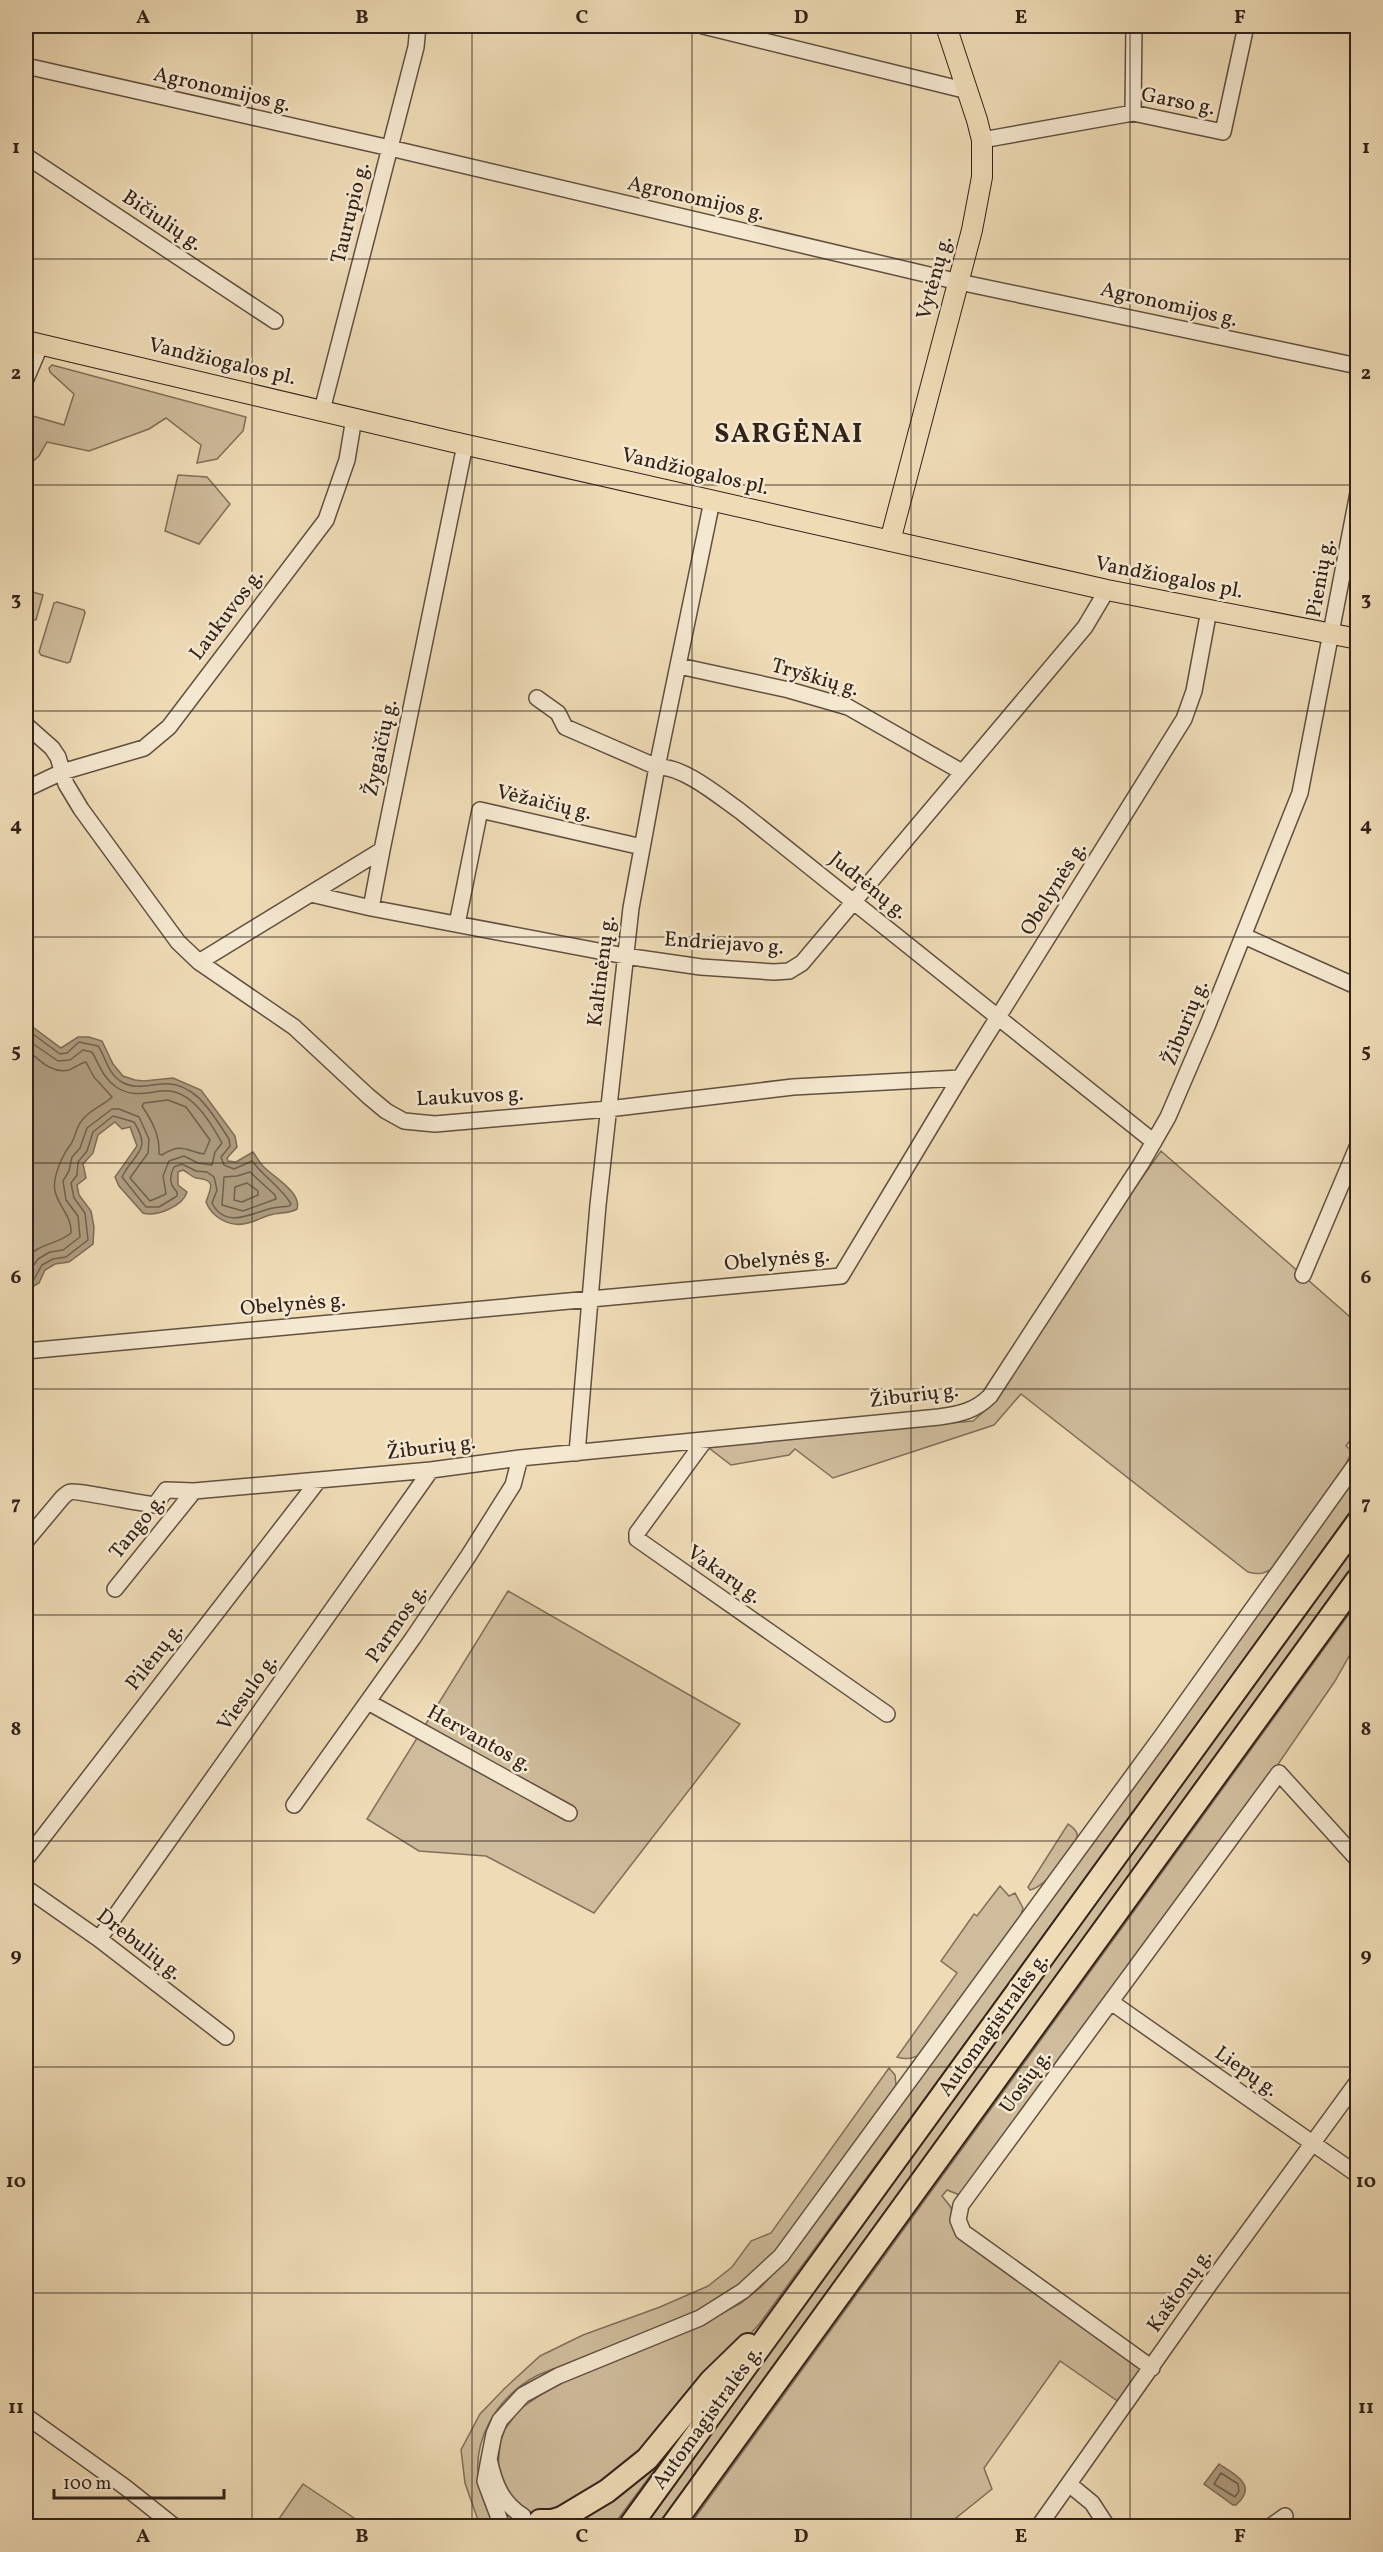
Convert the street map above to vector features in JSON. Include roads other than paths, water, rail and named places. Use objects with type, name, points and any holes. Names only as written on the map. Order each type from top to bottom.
[{"type":"highway","name":"Automagistralės g.","points":[[630,2526],[1358,1522]]},
{"type":"highway","name":"Automagistralės g.","points":[[672,2526],[1358,1578]]},
{"type":"highway","points":[[536,2521],[562,2518],[607,2491],[647,2459],[711,2381],[750,2343],[940,2087],[960,2071]]},
{"type":"main road","name":"Vytėnų g.","points":[[890,541],[959,282],[982,177],[982,140],[946,26]]},
{"type":"main road","name":"Vandžiogalos pl.","points":[[33,342],[465,445],[1107,590],[1358,639]]},
{"type":"street","name":"Taurupio g.","points":[[322,410],[416,47],[418,26]]},
{"type":"street","points":[[703,26],[968,91]]},
{"type":"street","points":[[1133,113],[1134,26]]},
{"type":"street","name":"Garso g.","points":[[982,140],[1133,113],[1223,132],[1246,26]]},
{"type":"street","name":"Agronomijos g.","points":[[26,66],[390,148],[959,282],[1358,366]]},
{"type":"street","name":"Bičiulių g.","points":[[26,156],[275,321]]},
{"type":"street","points":[[26,379],[33,342]]},
{"type":"street","name":"Laukuvos g.","points":[[26,789],[62,772],[144,748],[178,717],[326,519],[347,460],[354,418]]},
{"type":"street","name":"Žygaičių g.","points":[[371,908],[465,445]]},
{"type":"street","name":"Pienių g.","points":[[1332,634],[1358,493]]},
{"type":"street","name":"Kaltinėnų g.","points":[[577,1453],[589,1298],[624,956],[657,767],[712,501]]},
{"type":"street","name":"Endriejavo g.","points":[[311,894],[371,908],[624,956],[701,967],[789,971],[799,965],[854,902],[1085,627],[1107,590]]},
{"type":"street","name":"Obelynės g.","points":[[26,1351],[841,1276],[960,1078],[1184,719],[1194,691],[1209,610]]},
{"type":"street","name":"Žiburių g.","points":[[26,1541],[69,1492],[79,1491],[115,1500],[155,1505],[166,1490],[194,1491],[431,1470],[520,1458],[939,1417],[966,1413],[980,1406],[990,1396],[1154,1142],[1181,1090],[1300,793],[1332,634]]},
{"type":"street","name":"Tryškių g.","points":[[679,666],[789,690],[848,707],[962,772]]},
{"type":"street","name":"Judrėnų g.","points":[[537,698],[558,713],[565,727],[657,767],[664,766],[678,772],[715,793],[1154,1142]]},
{"type":"street","name":"Laukuvos g.","points":[[26,725],[52,748],[83,811],[178,942],[199,962],[294,1027],[368,1096],[386,1111],[404,1121],[435,1124],[608,1109],[794,1087],[960,1078]]},
{"type":"street","name":"Vėžaičių g.","points":[[457,924],[480,810],[642,847]]},
{"type":"street","points":[[199,962],[382,850]]},
{"type":"street","points":[[1244,936],[1358,987]]},
{"type":"street","points":[[1303,1275],[1358,1145]]},
{"type":"street","name":"Vakarų g.","points":[[705,1440],[637,1533],[637,1539],[887,1714]]},
{"type":"street","name":"Parmos g.","points":[[294,1805],[368,1702],[475,1545],[513,1485],[520,1458]]},
{"type":"street","points":[[536,2521],[511,2520],[504,2526],[485,2481],[494,2434],[509,2407],[523,2395],[558,2376],[700,2318],[743,2291],[781,2256],[1161,1737],[1358,1461]]},
{"type":"street","name":"Viesulo g.","points":[[99,1939],[431,1470]]},
{"type":"street","name":"Pilėnų g.","points":[[26,1859],[318,1481]]},
{"type":"street","name":"Tango g.","points":[[115,1589],[194,1491]]},
{"type":"street","name":"Hervantos g.","points":[[368,1702],[569,1813]]},
{"type":"street","name":"Uosių g.","points":[[1152,2368],[963,2232],[958,2220],[961,2205],[1279,1773],[1358,1860]]},
{"type":"street","name":"Drebulių g.","points":[[26,1888],[99,1939],[226,2037]]},
{"type":"street","name":"Liepų g.","points":[[1112,2002],[1310,2144],[1358,2175]]},
{"type":"street","name":"Kaštonų g.","points":[[1039,2526],[1310,2144],[1358,2081]]},
{"type":"street","points":[[26,2416],[125,2487],[174,2526]]},
{"type":"street","points":[[489,2459],[500,2493],[512,2510],[536,2521]]},
{"type":"street","points":[[1070,2484],[1092,2503],[1107,2526]]},
{"type":"street","points":[[1271,2526],[1285,2516]]},
{"type":"water","points":[[26,1022],[61,1048],[78,1037],[89,1037],[102,1041],[113,1064],[123,1076],[144,1081],[173,1078],[201,1090],[235,1136],[237,1147],[227,1158],[228,1161],[236,1162],[253,1152],[263,1166],[287,1186],[296,1197],[297,1209],[248,1223],[229,1223],[217,1217],[206,1202],[211,1188],[210,1183],[183,1170],[178,1172],[178,1185],[187,1192],[185,1197],[175,1206],[162,1212],[143,1213],[119,1186],[115,1177],[137,1146],[130,1127],[122,1129],[115,1122],[98,1135],[93,1153],[83,1164],[86,1178],[77,1185],[79,1195],[91,1211],[94,1227],[93,1244],[69,1262],[55,1264],[45,1270],[39,1283],[26,1291]]},
{"type":"water","points":[[1219,2464],[1237,2476],[1245,2486],[1245,2492],[1236,2505],[1204,2484]]},
{"type":"district","name":"SARGĖNAI","points":[[789,435]]}]
